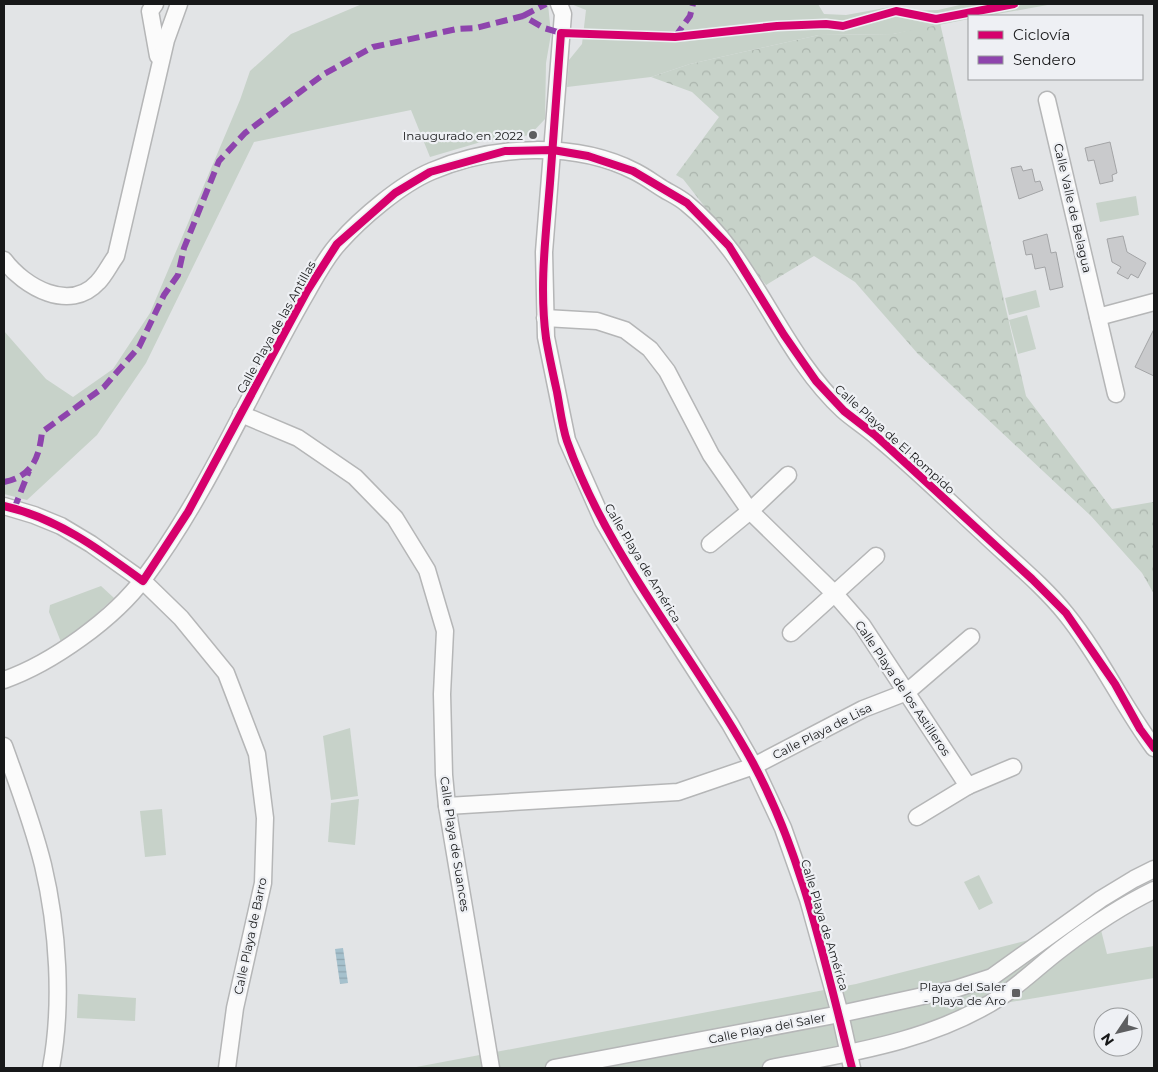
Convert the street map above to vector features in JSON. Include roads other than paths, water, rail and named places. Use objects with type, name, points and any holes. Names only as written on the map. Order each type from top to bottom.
[{"type":"street","points":[[155,4],[150,11],[151,25],[156,38],[159,68]]},
{"type":"street","points":[[5,261],[31,284],[56,297],[78,294],[97,283],[116,256],[166,40],[179,4]]},
{"type":"street","name":"Calle Playa de América","points":[[559,4],[562,14],[544,252],[545,318],[546,337],[567,440],[603,521],[641,586],[730,724],[754,766],[783,828],[808,899],[840,1014],[850,1061]]},
{"type":"street","name":"Calle Valle de Belagua","points":[[1047,100],[1116,394]]},
{"type":"street","name":"Calle Playa de las Antillas","points":[[4,680],[23,673],[97,626],[143,581],[188,512],[307,291],[337,244],[395,193],[430,172],[505,151],[553,150]]},
{"type":"street","name":"Calle Playa de El Rompido","points":[[553,150],[588,156],[633,170],[686,203],[729,246],[784,335],[816,382],[844,411],[882,441],[1032,579],[1066,613],[1115,684],[1140,729],[1154,748]]},
{"type":"street","points":[[1098,317],[1154,302]]},
{"type":"street","name":"Calle Playa de los Astilleros","points":[[545,318],[597,321],[625,330],[650,349],[667,371],[711,456],[750,511],[834,592],[862,625],[968,786]]},
{"type":"street","name":"Calle Playa de Suances","points":[[241,414],[298,438],[355,477],[395,518],[427,570],[445,631],[442,694],[444,776],[447,806],[491,1068]]},
{"type":"street","points":[[710,544],[750,511],[788,475]]},
{"type":"street","name":"Calle Playa de Barro","points":[[4,506],[61,526],[91,544],[143,581],[181,618],[226,673],[257,754],[265,818],[263,883],[235,1008],[227,1068]]},
{"type":"street","points":[[791,633],[834,592],[876,556]]},
{"type":"street","name":"Calle Playa de Lisa","points":[[447,806],[678,792],[754,766],[862,709],[907,692],[970,637]]},
{"type":"street","points":[[4,746],[43,866],[55,940],[58,991],[56,1038],[50,1068]]},
{"type":"street","points":[[917,817],[968,786],[1014,767]]},
{"type":"street","name":"Calle Playa del Saler","points":[[554,1068],[840,1014],[955,989],[992,977],[1101,899],[1154,869]]},
{"type":"street","points":[[771,1068],[850,1061],[958,1020],[1002,996],[1108,915],[1154,890]]},
{"type":"water","points":[[343,948],[348,983],[340,984],[335,949]]},
{"type":"place","name":"Inaugurado en 2022","points":[[533,135]]},
{"type":"place","name":"Playa del Saler - Playa de Aro","points":[[1016,993]]}]
